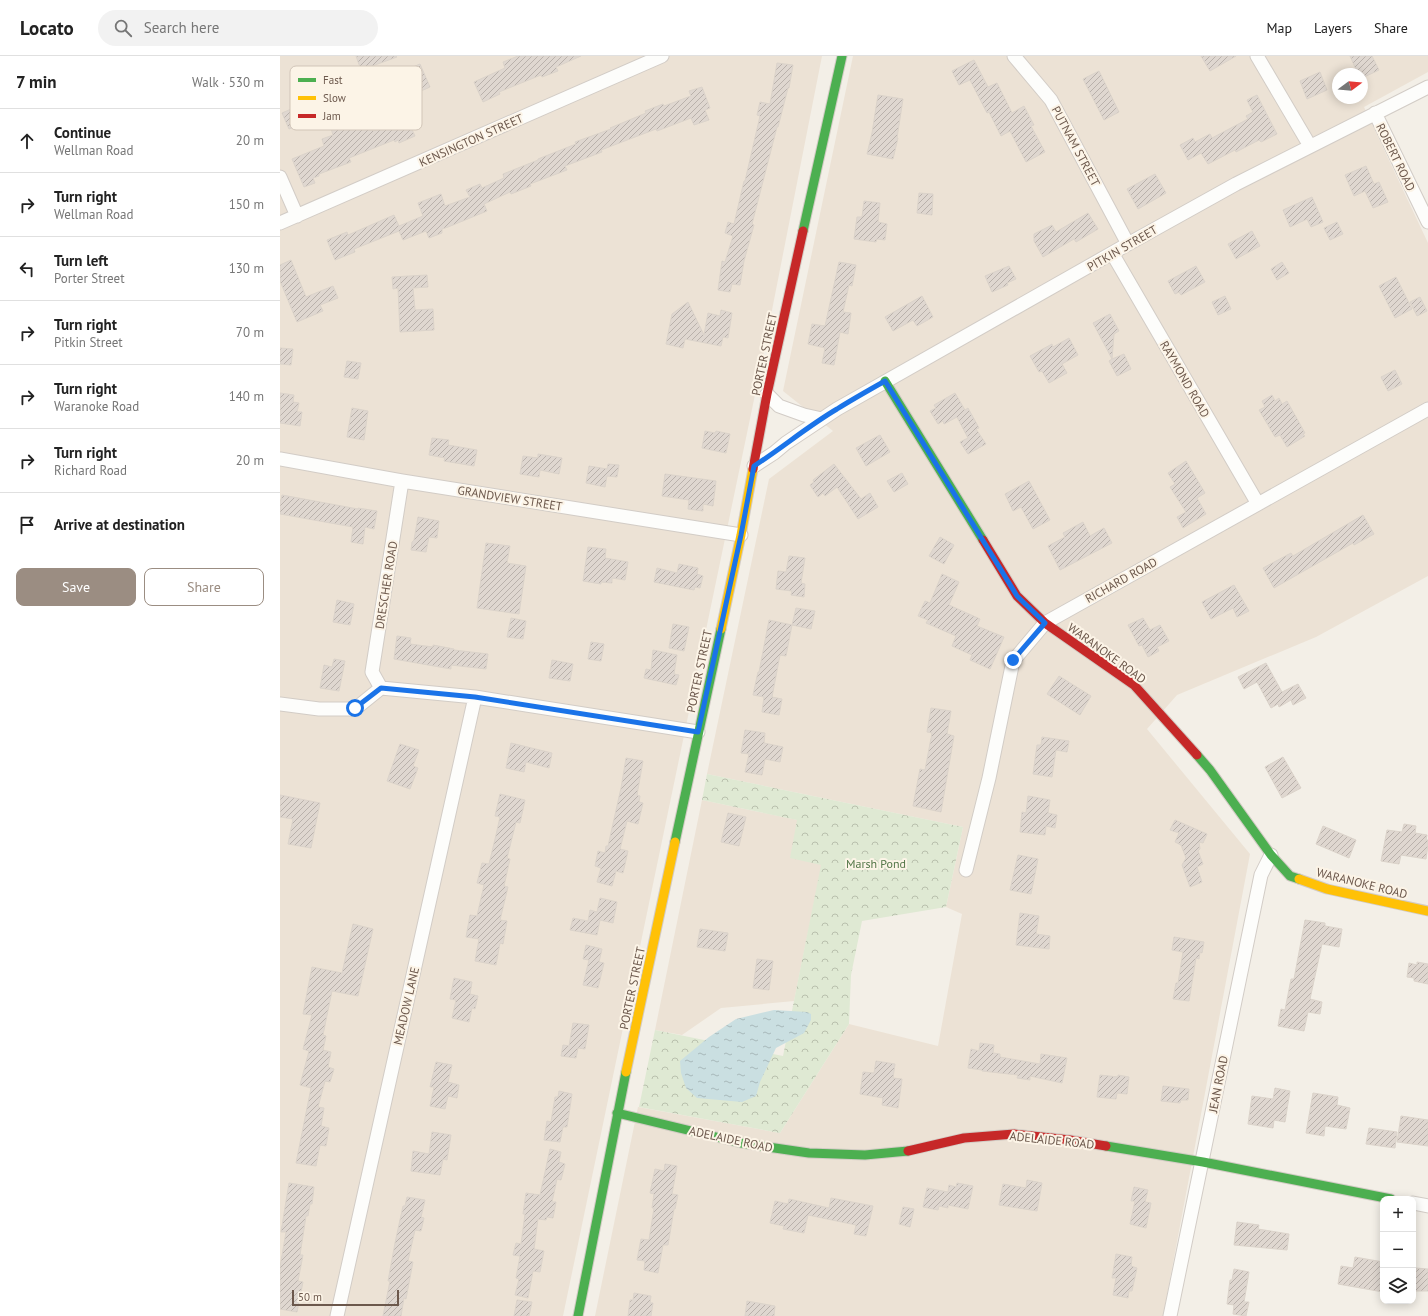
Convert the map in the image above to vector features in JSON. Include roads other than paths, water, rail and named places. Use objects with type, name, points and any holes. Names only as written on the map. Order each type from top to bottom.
[{"type":"street","name":"KENSINGTON STREET","points":[[280,223],[662,56]]},
{"type":"street","name":"PORTER STREET","points":[[578,1316],[617,1113],[741,535],[767,394],[842,56]]},
{"type":"street","name":"PUTNAM STREET","points":[[1014,56],[1051,100],[1128,244]]},
{"type":"street","points":[[1257,56],[1310,146]]},
{"type":"street","name":"PITKIN STREET","points":[[754,466],[837,409],[1128,244],[1236,184],[1428,87]]},
{"type":"street","name":"ROBERT ROAD","points":[[1375,113],[1428,222]]},
{"type":"street","points":[[280,176],[297,216]]},
{"type":"street","name":"RAYMOND ROAD","points":[[1112,253],[1258,504]]},
{"type":"street","name":"WARANOKE ROAD","points":[[885,381],[1017,596],[1045,623],[1134,685],[1210,770],[1272,855],[1290,876],[1327,889],[1428,911]]},
{"type":"street","points":[[767,394],[779,406],[804,415],[822,419]]},
{"type":"street","name":"RICHARD ROAD","points":[[966,870],[990,778],[1013,660],[1045,623],[1428,409]]},
{"type":"street","name":"GRANDVIEW STREET","points":[[280,459],[741,535]]},
{"type":"street","name":"DRESCHER ROAD","points":[[381,688],[372,672],[402,480]]},
{"type":"street","points":[[280,704],[319,708],[355,708],[381,688],[475,697],[698,732]]},
{"type":"street","name":"MEADOW LANE","points":[[337,1316],[475,697]]},
{"type":"street","name":"JEAN ROAD","points":[[1170,1316],[1203,1162],[1260,875],[1272,855]]},
{"type":"street","name":"ADELAIDE ROAD","points":[[617,1113],[742,1143],[808,1153],[865,1155],[909,1151],[964,1138],[1014,1134],[1070,1140],[1203,1162],[1380,1197]]},
{"type":"street","points":[[1416,1204],[1428,1206]]},
{"type":"water","points":[[774,1010],[807,1012],[811,1014],[811,1020],[804,1033],[776,1048],[760,1082],[756,1096],[742,1102],[697,1098],[686,1088],[681,1073],[680,1061],[709,1037],[736,1019]]},
{"type":"park label","name":"Marsh Pond","points":[[876,863]]}]
